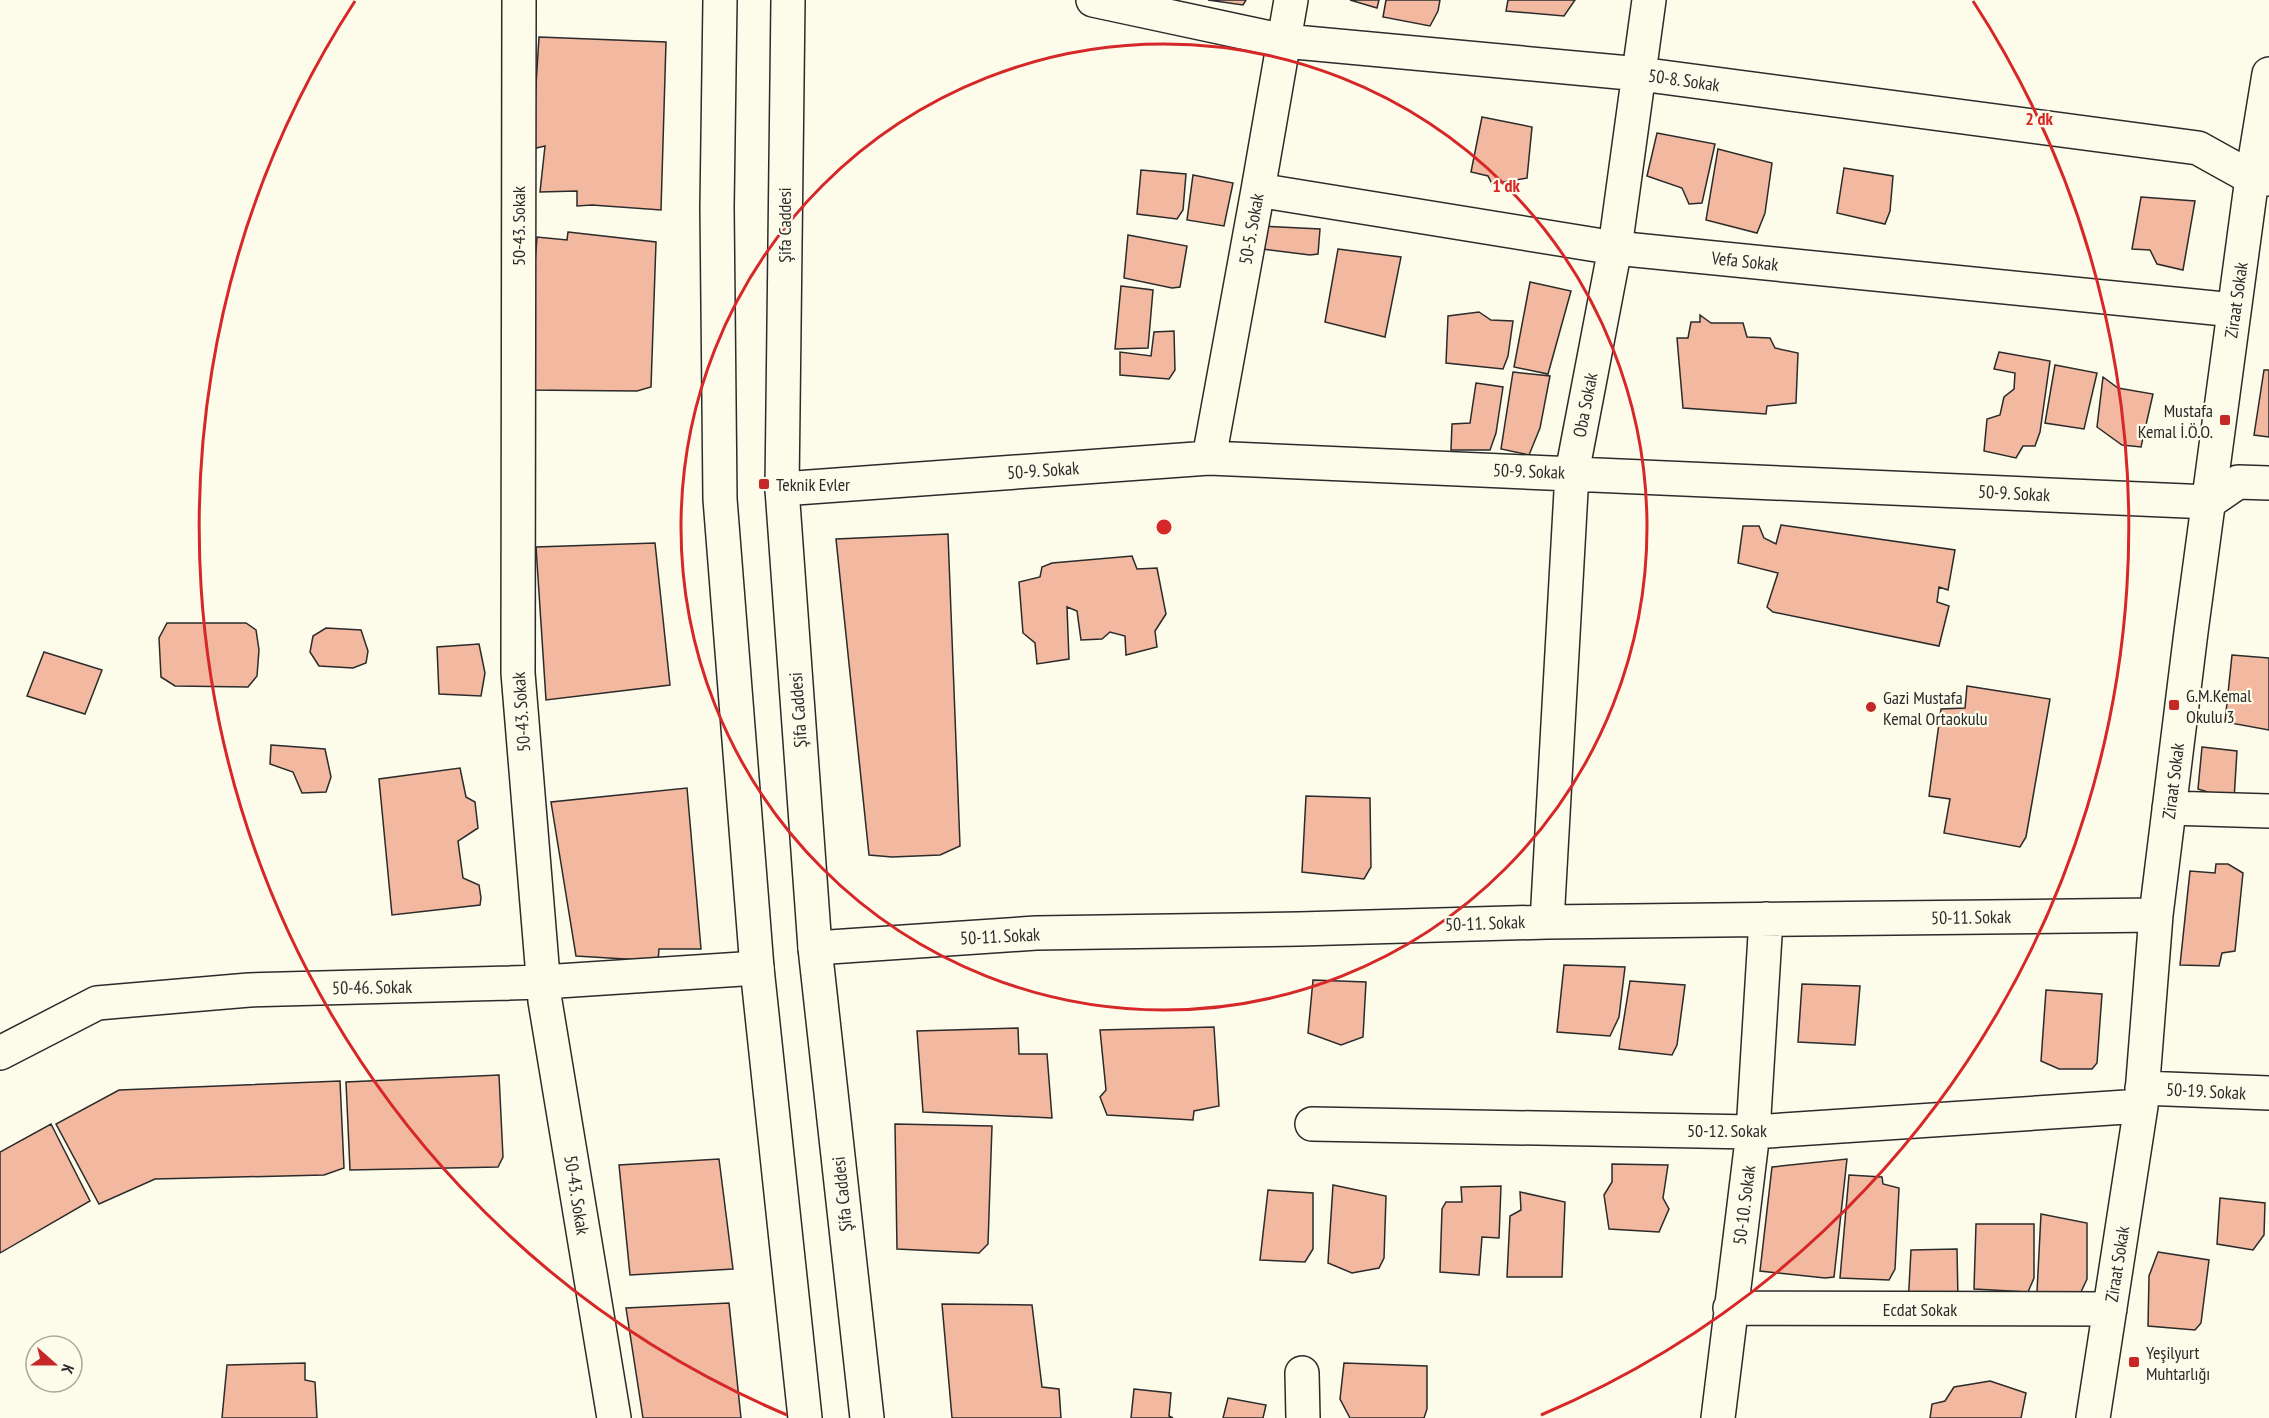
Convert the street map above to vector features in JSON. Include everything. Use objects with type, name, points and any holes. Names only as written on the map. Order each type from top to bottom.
[{"type":"street","name":"50-43. Sokak","points":[[519,0],[518,673],[546,1013],[614,1418]]},
{"type":"street","points":[[720,0],[717,207],[720,500],[757,968],[805,1418]]},
{"type":"street","name":"Şifa Caddesi","points":[[788,0],[782,489],[815,948],[867,1418]]},
{"type":"street","name":"50-8. Sokak","points":[[1093,0],[1284,41],[1640,74],[2198,148],[2260,179]]},
{"type":"street","name":"50-5. Sokak","points":[[1209,458],[1291,0]]},
{"type":"street","name":"Oba Sokak","points":[[1547,922],[1572,473],[1615,248],[1649,0]]},
{"type":"street","name":"Ziraat Sokak","points":[[2093,1418],[2142,1097],[2157,915],[2169,808],[2234,310],[2260,179],[2269,74]]},
{"type":"street","name":"Vefa Sokak","points":[[1258,190],[1615,248],[2234,310]]},
{"type":"street","name":"50-9. Sokak","points":[[782,489],[1209,458],[2209,502]]},
{"type":"street","points":[[2209,502],[2238,482],[2269,483]]},
{"type":"street","points":[[2169,808],[2269,811]]},
{"type":"street","name":"50-11. Sokak","points":[[815,948],[1036,933],[1547,922],[2157,915]]},
{"type":"street","name":"50-10. Sokak","points":[[1718,1418],[1753,1132],[1766,919]]},
{"type":"street","name":"50-46. Sokak","points":[[0,1053],[97,1003],[249,990],[543,982],[757,968]]},
{"type":"street","name":"50-19. Sokak","points":[[2142,1097],[2269,1093]]},
{"type":"street","name":"50-12. Sokak","points":[[1312,1124],[1753,1132],[2142,1097]]},
{"type":"street","name":"Ecdat Sokak","points":[[1731,1308],[2110,1309]]},
{"type":"street","points":[[1302,1373],[1304,1418]]},
{"type":"street","points":[[2093,1418],[2099,1418]]},
{"type":"building","points":[[1208,0],[1246,0],[1243,5]]},
{"type":"building","points":[[1350,0],[1379,0],[1377,8]]},
{"type":"building","points":[[1386,0],[1440,0],[1438,11],[1430,26],[1383,17]]},
{"type":"building","points":[[1508,0],[1575,0],[1564,16],[1506,11]]},
{"type":"building","points":[[539,37],[666,42],[661,210],[577,206],[577,191],[540,192],[545,146],[532,149]]},
{"type":"building","points":[[1482,117],[1532,127],[1527,178],[1492,184],[1488,176],[1471,172]]},
{"type":"building","points":[[1657,133],[1715,144],[1702,203],[1689,204],[1682,188],[1647,176]]},
{"type":"building","points":[[1718,149],[1772,163],[1765,213],[1757,233],[1706,220]]},
{"type":"building","points":[[1844,168],[1893,176],[1890,211],[1885,224],[1837,213]]},
{"type":"building","points":[[1141,170],[1186,174],[1183,210],[1177,219],[1137,214]]},
{"type":"building","points":[[1193,175],[1233,183],[1224,226],[1187,220]]},
{"type":"building","points":[[2141,197],[2195,201],[2183,270],[2157,264],[2150,250],[2132,249]]},
{"type":"building","points":[[1262,226],[1320,229],[1318,254],[1254,248]]},
{"type":"building","points":[[568,232],[656,242],[651,387],[637,391],[525,390],[537,237],[567,240]]},
{"type":"building","points":[[1128,235],[1187,246],[1180,287],[1172,288],[1124,278]]},
{"type":"building","points":[[1338,249],[1401,257],[1385,337],[1325,322]]},
{"type":"building","points":[[1530,282],[1571,291],[1548,374],[1514,367]]},
{"type":"building","points":[[1121,286],[1153,290],[1148,348],[1115,349]]},
{"type":"building","points":[[1479,312],[1491,320],[1513,321],[1508,356],[1503,369],[1446,363],[1448,316]]},
{"type":"building","points":[[1700,315],[1711,323],[1743,323],[1747,337],[1770,338],[1775,348],[1798,353],[1796,403],[1767,406],[1766,414],[1683,408],[1677,338],[1688,338],[1691,322],[1700,322]]},
{"type":"building","points":[[1174,331],[1175,370],[1169,379],[1120,375],[1120,352],[1151,356],[1154,332]]},
{"type":"building","points":[[1999,352],[2050,361],[2040,432],[2035,446],[2023,446],[2016,458],[1984,451],[1987,419],[2000,415],[2004,397],[2014,389],[2015,373],[1994,369]]},
{"type":"building","points":[[2055,365],[2097,373],[2084,429],[2045,423]]},
{"type":"building","points":[[2264,370],[2269,370],[2269,437],[2254,435]]},
{"type":"building","points":[[1513,372],[1550,376],[1540,428],[1529,455],[1501,449]]},
{"type":"building","points":[[2103,377],[2118,388],[2153,394],[2141,447],[2122,445],[2097,427]]},
{"type":"building","points":[[1476,383],[1503,387],[1496,433],[1490,450],[1451,450],[1452,424],[1470,423]]},
{"type":"building","points":[[1781,525],[1955,550],[1948,590],[1939,587],[1937,602],[1949,606],[1939,646],[1773,612],[1767,607],[1778,573],[1738,563],[1743,526],[1759,526],[1764,538],[1776,544]]},
{"type":"building","points":[[948,534],[960,846],[940,855],[892,857],[869,855],[836,539]]},
{"type":"building","points":[[655,543],[670,685],[546,700],[536,547]]},
{"type":"building","points":[[1132,556],[1137,569],[1157,568],[1166,614],[1155,631],[1157,647],[1126,655],[1125,636],[1110,632],[1102,639],[1081,640],[1077,611],[1067,607],[1069,659],[1037,664],[1035,643],[1023,633],[1019,582],[1040,577],[1042,567],[1052,563]]},
{"type":"building","points":[[167,623],[246,623],[256,630],[259,650],[257,676],[248,687],[175,686],[161,677],[159,638]]},
{"type":"building","points":[[326,628],[361,630],[368,651],[366,663],[353,668],[319,666],[310,652],[313,636]]},
{"type":"building","points":[[479,644],[485,673],[481,696],[439,694],[437,647]]},
{"type":"building","points":[[44,652],[102,670],[85,714],[27,696]]},
{"type":"building","points":[[2232,655],[2269,658],[2269,730],[2225,722]]},
{"type":"building","points":[[1967,686],[2050,699],[2026,837],[2020,847],[1944,833],[1950,799],[1929,796],[1941,709],[1965,708]]},
{"type":"building","points":[[271,745],[325,749],[331,777],[326,792],[302,793],[293,772],[270,764]]},
{"type":"building","points":[[2202,747],[2237,751],[2234,800],[2198,789]]},
{"type":"building","points":[[460,768],[466,797],[475,802],[478,828],[458,841],[463,878],[479,885],[480,905],[392,915],[379,779]]},
{"type":"building","points":[[687,788],[701,949],[659,949],[658,961],[576,956],[551,802]]},
{"type":"building","points":[[1306,796],[1370,798],[1371,867],[1364,879],[1302,872]]},
{"type":"building","points":[[2216,864],[2228,864],[2243,873],[2235,951],[2222,953],[2219,966],[2180,965],[2190,871],[2215,873]]},
{"type":"building","points":[[1564,965],[1625,967],[1619,1017],[1610,1036],[1557,1032]]},
{"type":"building","points":[[1313,980],[1366,982],[1363,1037],[1341,1045],[1308,1033]]},
{"type":"building","points":[[1630,981],[1685,985],[1677,1045],[1672,1055],[1619,1049]]},
{"type":"building","points":[[1802,984],[1860,986],[1855,1045],[1798,1042]]},
{"type":"building","points":[[2046,990],[2102,994],[2097,1063],[2092,1069],[2059,1069],[2041,1061]]},
{"type":"building","points":[[1214,1027],[1219,1106],[1194,1111],[1193,1120],[1107,1115],[1100,1097],[1106,1090],[1100,1030]]},
{"type":"building","points":[[1018,1028],[1019,1054],[1047,1054],[1052,1118],[923,1112],[917,1031]]},
{"type":"building","points":[[499,1075],[503,1157],[498,1167],[350,1170],[346,1082]]},
{"type":"building","points":[[340,1081],[344,1168],[324,1175],[155,1179],[99,1204],[56,1124],[119,1090]]},
{"type":"building","points":[[51,1124],[90,1201],[0,1253],[0,1152]]},
{"type":"building","points":[[895,1124],[992,1126],[988,1244],[979,1253],[897,1249]]},
{"type":"building","points":[[719,1159],[733,1269],[630,1275],[619,1165]]},
{"type":"building","points":[[1847,1159],[1834,1277],[1760,1271],[1772,1167]]},
{"type":"building","points":[[1612,1164],[1668,1165],[1663,1198],[1669,1209],[1659,1232],[1609,1229],[1604,1195],[1612,1182]]},
{"type":"building","points":[[1849,1175],[1882,1177],[1883,1184],[1899,1188],[1895,1269],[1889,1280],[1840,1278]]},
{"type":"building","points":[[1333,1185],[1386,1196],[1384,1258],[1379,1268],[1352,1273],[1328,1263]]},
{"type":"building","points":[[1501,1186],[1499,1238],[1482,1237],[1479,1275],[1440,1272],[1442,1209],[1446,1202],[1462,1202],[1461,1187]]},
{"type":"building","points":[[1268,1190],[1313,1193],[1313,1249],[1305,1262],[1260,1260]]},
{"type":"building","points":[[1520,1192],[1565,1202],[1562,1277],[1507,1277],[1510,1216],[1521,1210]]},
{"type":"building","points":[[2220,1198],[2265,1203],[2264,1235],[2253,1250],[2217,1244]]},
{"type":"building","points":[[2041,1214],[2087,1223],[2087,1279],[2080,1294],[2037,1292]]},
{"type":"building","points":[[1976,1224],[2034,1224],[2034,1278],[2028,1292],[1974,1289]]},
{"type":"building","points":[[1957,1249],[1958,1300],[1908,1306],[1911,1250]]},
{"type":"building","points":[[2158,1252],[2209,1260],[2201,1323],[2195,1330],[2148,1326],[2149,1276]]},
{"type":"building","points":[[729,1303],[741,1418],[643,1418],[626,1308]]},
{"type":"building","points":[[942,1304],[1032,1305],[1042,1387],[1059,1389],[1061,1418],[952,1418]]},
{"type":"building","points":[[305,1363],[305,1380],[315,1382],[317,1418],[222,1418],[227,1365]]},
{"type":"building","points":[[1344,1363],[1427,1366],[1427,1409],[1424,1418],[1350,1418],[1340,1399]]},
{"type":"building","points":[[1990,1381],[2026,1393],[2021,1418],[1930,1418],[1932,1404],[1945,1401],[1954,1387]]},
{"type":"building","points":[[1134,1389],[1171,1393],[1169,1416],[1173,1418],[1131,1418]]},
{"type":"building","points":[[1228,1398],[1266,1405],[1263,1418],[1223,1418]]},
{"type":"place","name":"Mustafa Kemal İ.Ö.O.","points":[[2225,420]]},
{"type":"place","name":"Teknik Evler","points":[[764,484]]},
{"type":"place","name":"G.M.Kemal Okulu 3","points":[[2174,705]]},
{"type":"place","name":"Gazi Mustafa Kemal Ortaokulu","points":[[1871,707]]},
{"type":"place","name":"Yeşilyurt Muhtarlığı","points":[[2134,1362]]}]
